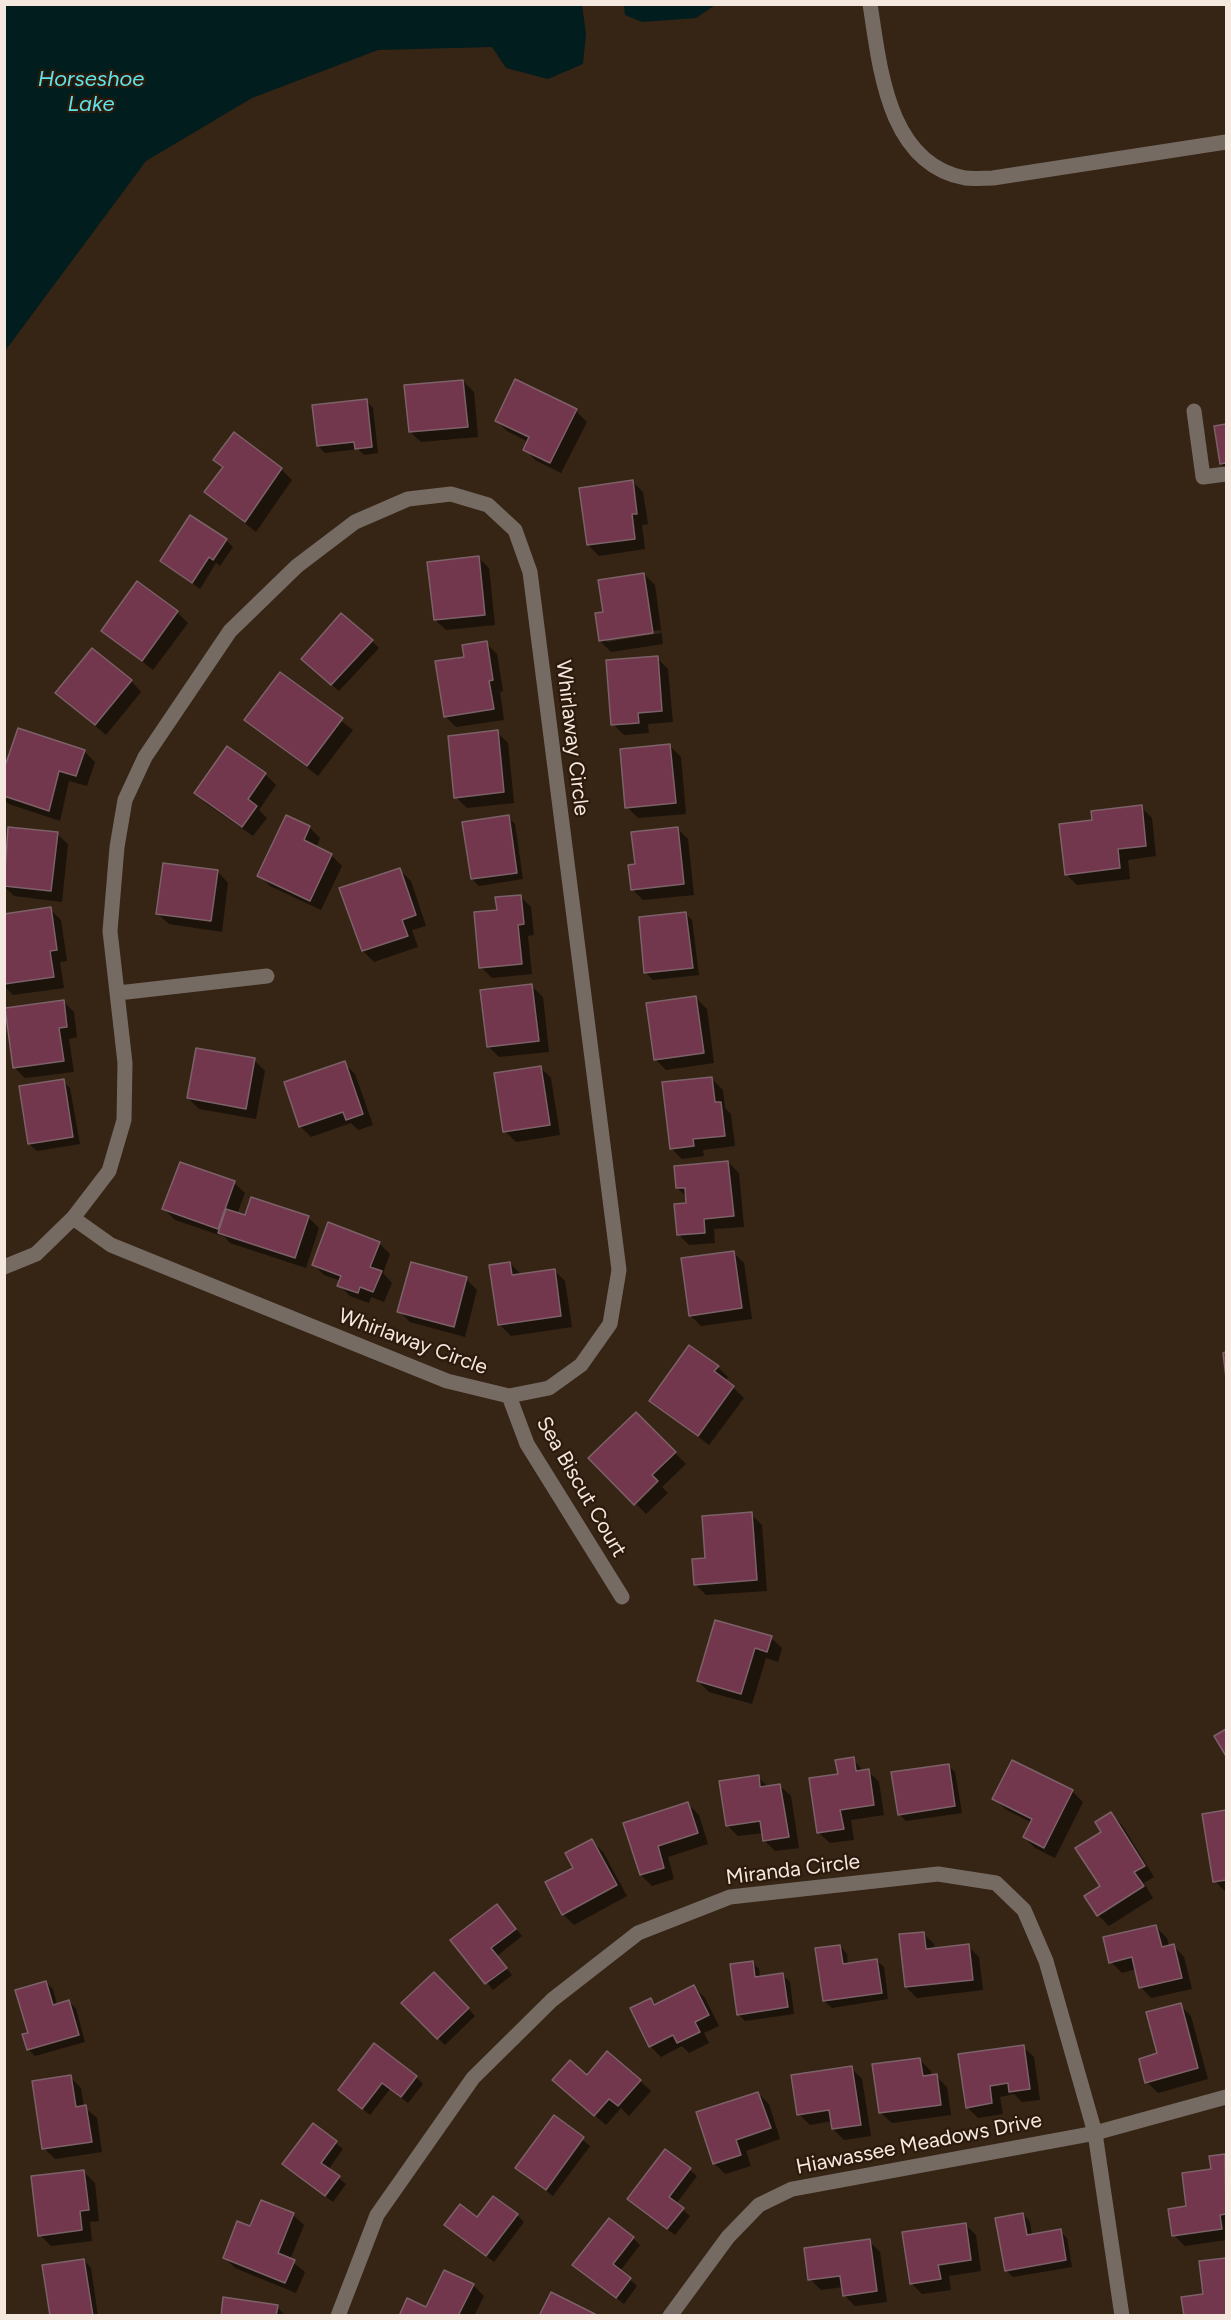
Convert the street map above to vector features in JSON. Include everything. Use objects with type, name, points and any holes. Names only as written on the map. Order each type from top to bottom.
[{"type":"street","points":[[870,4],[881,73],[892,114],[916,152],[941,169],[965,178],[993,178],[1227,142]]},
{"type":"street","points":[[1194,411],[1203,477],[1227,474]]},
{"type":"street","name":"Whirlaway Circle","points":[[451,494],[488,506],[515,530],[530,572],[619,1270],[610,1324],[581,1365],[549,1388],[509,1396],[447,1381],[111,1245],[73,1218],[109,1171],[124,1120],[125,1063],[118,993],[110,931],[111,895],[125,800],[145,757],[230,631],[297,566],[355,522],[408,500],[451,494]]},
{"type":"street","points":[[118,993],[267,976]]},
{"type":"street","points":[[4,1267],[36,1254],[73,1218]]},
{"type":"street","name":"Sea Biscut Court","points":[[509,1396],[527,1444],[622,1598]]},
{"type":"street","name":"Miranda Circle","points":[[338,2316],[377,2215],[473,2078],[552,2000],[638,1933],[730,1897],[938,1874],[996,1883],[1024,1910],[1046,1961],[1095,2133],[1122,2316]]},
{"type":"street","name":"Hiawassee Meadows Drive","points":[[670,2316],[736,2229],[759,2205],[792,2189],[1095,2133],[1227,2097]]},
{"type":"water","name":"Horseshoe Lake","points":[[5,4],[582,5],[586,34],[583,64],[548,79],[506,68],[492,47],[378,50],[252,98],[146,161],[5,351]]},
{"type":"water","points":[[624,4],[715,5],[696,18],[642,22],[625,15]]},
{"type":"building","points":[[515,379],[577,409],[550,463],[523,450],[529,437],[495,421]]},
{"type":"building","points":[[463,380],[468,427],[409,432],[404,385]]},
{"type":"building","points":[[367,399],[372,447],[355,449],[354,442],[317,446],[312,405]]},
{"type":"building","points":[[1226,424],[1226,463],[1220,464],[1214,426]]},
{"type":"building","points":[[234,432],[282,468],[245,522],[204,492],[223,467],[213,460]]},
{"type":"building","points":[[633,480],[637,514],[632,514],[635,539],[587,545],[579,488]]},
{"type":"building","points":[[190,515],[227,539],[213,560],[209,557],[192,583],[160,561]]},
{"type":"building","points":[[479,556],[485,615],[434,620],[427,562]]},
{"type":"building","points":[[644,573],[653,633],[599,641],[595,613],[603,612],[598,580]]},
{"type":"building","points":[[137,581],[178,611],[142,661],[101,631]]},
{"type":"building","points":[[341,613],[373,640],[331,685],[301,659]]},
{"type":"building","points":[[487,641],[493,680],[489,681],[494,709],[444,717],[435,661],[464,657],[462,645]]},
{"type":"building","points":[[92,648],[132,680],[95,725],[55,693]]},
{"type":"building","points":[[658,656],[662,711],[638,713],[639,723],[611,725],[606,660]]},
{"type":"building","points":[[280,672],[343,718],[307,766],[244,720]]},
{"type":"building","points":[[18,728],[85,750],[76,776],[59,771],[49,811],[4,796],[4,769]]},
{"type":"building","points":[[498,730],[504,792],[454,798],[448,736]]},
{"type":"building","points":[[670,744],[676,803],[625,808],[620,749]]},
{"type":"building","points":[[227,746],[266,773],[248,799],[257,806],[242,827],[194,793]]},
{"type":"building","points":[[1142,805],[1146,846],[1118,849],[1120,868],[1065,875],[1059,824],[1092,820],[1091,811]]},
{"type":"building","points":[[286,815],[310,826],[304,840],[332,854],[310,901],[257,876]]},
{"type":"building","points":[[509,815],[517,873],[471,879],[462,822]]},
{"type":"building","points":[[8,827],[58,832],[51,891],[4,886]]},
{"type":"building","points":[[678,827],[684,884],[631,890],[628,865],[635,864],[631,832]]},
{"type":"building","points":[[163,863],[218,870],[211,921],[156,914]]},
{"type":"building","points":[[400,868],[416,915],[402,920],[408,936],[362,951],[339,888]]},
{"type":"building","points":[[521,895],[524,924],[518,925],[522,964],[479,968],[474,912],[497,910],[495,897]]},
{"type":"building","points":[[51,907],[57,950],[50,951],[54,977],[4,984],[4,914]]},
{"type":"building","points":[[686,912],[693,968],[644,973],[639,917]]},
{"type":"building","points":[[532,984],[539,1041],[487,1047],[480,990]]},
{"type":"building","points":[[696,996],[704,1053],[654,1060],[646,1003]]},
{"type":"building","points":[[64,1000],[67,1027],[59,1028],[64,1061],[13,1068],[5,1008]]},
{"type":"building","points":[[196,1048],[255,1058],[246,1109],[187,1098]]},
{"type":"building","points":[[345,1061],[363,1114],[346,1120],[343,1112],[299,1127],[284,1082]]},
{"type":"building","points":[[541,1066],[550,1125],[503,1132],[494,1073]]},
{"type":"building","points":[[712,1077],[715,1102],[721,1102],[725,1136],[693,1139],[694,1146],[670,1149],[662,1082]]},
{"type":"building","points":[[64,1079],[73,1137],[28,1144],[19,1086]]},
{"type":"building","points":[[728,1161],[734,1216],[704,1219],[705,1233],[677,1235],[674,1204],[686,1203],[685,1188],[676,1188],[674,1166]]},
{"type":"building","points":[[180,1162],[235,1181],[218,1229],[162,1209]]},
{"type":"building","points":[[251,1197],[309,1216],[295,1258],[218,1233],[226,1209],[245,1215]]},
{"type":"building","points":[[328,1222],[380,1242],[370,1267],[382,1271],[373,1292],[360,1287],[358,1293],[337,1286],[341,1276],[312,1265]]},
{"type":"building","points":[[734,1251],[742,1308],[689,1316],[681,1258]]},
{"type":"building","points":[[411,1262],[467,1277],[454,1327],[397,1312]]},
{"type":"building","points":[[510,1262],[512,1275],[555,1269],[561,1316],[498,1325],[489,1265]]},
{"type":"building","points":[[689,1345],[719,1366],[714,1371],[734,1386],[698,1436],[649,1401]]},
{"type":"building","points":[[1226,1352],[1226,1378],[1223,1353]]},
{"type":"building","points":[[636,1412],[676,1452],[652,1475],[658,1481],[634,1505],[588,1458]]},
{"type":"building","points":[[752,1512],[757,1580],[694,1585],[692,1559],[705,1558],[702,1516]]},
{"type":"building","points":[[715,1620],[772,1636],[767,1652],[755,1648],[741,1694],[697,1681]]},
{"type":"building","points":[[1226,1729],[1226,1756],[1214,1736]]},
{"type":"building","points":[[854,1757],[856,1771],[869,1769],[874,1805],[840,1810],[844,1829],[817,1833],[809,1778],[838,1774],[835,1760]]},
{"type":"building","points":[[1012,1760],[1073,1790],[1044,1848],[1023,1837],[1032,1819],[992,1799]]},
{"type":"building","points":[[949,1764],[955,1806],[898,1815],[891,1772]]},
{"type":"building","points":[[759,1775],[760,1787],[780,1784],[789,1837],[763,1841],[760,1821],[726,1826],[719,1781]]},
{"type":"building","points":[[688,1802],[698,1833],[658,1846],[664,1868],[640,1875],[623,1823]]},
{"type":"building","points":[[1226,1810],[1226,1880],[1213,1882],[1202,1814]]},
{"type":"building","points":[[1111,1812],[1145,1866],[1134,1872],[1144,1886],[1097,1916],[1084,1896],[1100,1886],[1075,1848],[1101,1832],[1095,1822]]},
{"type":"building","points":[[592,1839],[617,1885],[562,1915],[545,1882],[573,1868],[565,1853]]},
{"type":"building","points":[[497,1904],[516,1929],[491,1948],[507,1968],[485,1984],[450,1940]]},
{"type":"building","points":[[1156,1925],[1162,1947],[1174,1944],[1182,1978],[1139,1988],[1132,1957],[1109,1963],[1103,1937]]},
{"type":"building","points":[[924,1932],[926,1949],[969,1944],[973,1980],[905,1987],[899,1934]]},
{"type":"building","points":[[840,1945],[843,1964],[877,1959],[882,1993],[823,2001],[815,1948]]},
{"type":"building","points":[[753,1961],[755,1977],[783,1973],[788,2007],[737,2015],[730,1964]]},
{"type":"building","points":[[434,1972],[469,2008],[437,2039],[401,2003]]},
{"type":"building","points":[[46,1981],[53,2005],[69,2000],[79,2035],[27,2050],[22,2034],[28,2033],[15,1990]]},
{"type":"building","points":[[694,1985],[709,2015],[695,2022],[700,2032],[677,2043],[673,2035],[649,2047],[630,2008],[651,1998],[654,2005]]},
{"type":"building","points":[[1181,2003],[1198,2068],[1145,2083],[1139,2059],[1157,2053],[1146,2012]]},
{"type":"building","points":[[374,2043],[417,2076],[401,2097],[382,2083],[362,2109],[338,2090]]},
{"type":"building","points":[[1024,2045],[1030,2089],[1009,2092],[1008,2083],[990,2086],[992,2103],[966,2108],[958,2054]]},
{"type":"building","points":[[607,2051],[641,2080],[618,2106],[609,2099],[594,2116],[552,2080],[570,2060],[587,2075]]},
{"type":"building","points":[[920,2058],[923,2076],[937,2074],[941,2105],[879,2113],[872,2064]]},
{"type":"building","points":[[852,2066],[861,2125],[832,2129],[829,2110],[797,2115],[791,2075]]},
{"type":"building","points":[[71,2075],[76,2107],[86,2105],[92,2142],[42,2149],[32,2081]]},
{"type":"building","points":[[758,2092],[771,2128],[736,2140],[741,2155],[713,2164],[696,2112]]},
{"type":"building","points":[[554,2115],[584,2137],[546,2190],[515,2168]]},
{"type":"building","points":[[313,2123],[337,2141],[321,2163],[340,2176],[325,2196],[282,2164]]},
{"type":"building","points":[[665,2149],[691,2168],[669,2197],[684,2208],[667,2229],[627,2199]]},
{"type":"building","points":[[1225,2154],[1226,2214],[1220,2215],[1222,2229],[1172,2236],[1168,2209],[1186,2206],[1182,2173],[1211,2169],[1209,2156]]},
{"type":"building","points":[[84,2170],[89,2210],[80,2211],[82,2230],[38,2236],[31,2176]]},
{"type":"building","points":[[493,2196],[518,2214],[486,2256],[444,2225],[460,2204],[477,2217]]},
{"type":"building","points":[[261,2200],[294,2213],[278,2253],[295,2260],[285,2283],[223,2258],[237,2221],[250,2226]]},
{"type":"building","points":[[1023,2213],[1027,2235],[1061,2229],[1066,2260],[1005,2271],[995,2218]]},
{"type":"building","points":[[609,2218],[634,2237],[613,2264],[631,2278],[616,2298],[572,2265]]},
{"type":"building","points":[[966,2223],[971,2260],[938,2265],[941,2279],[910,2284],[902,2232]]},
{"type":"building","points":[[870,2239],[877,2291],[843,2296],[840,2276],[808,2280],[804,2248]]},
{"type":"building","points":[[1226,2258],[1226,2316],[1184,2316],[1181,2297],[1203,2294],[1199,2261]]},
{"type":"building","points":[[84,2259],[93,2316],[50,2316],[42,2265]]},
{"type":"building","points":[[444,2270],[474,2284],[458,2316],[399,2316],[407,2298],[426,2307]]},
{"type":"building","points":[[551,2292],[595,2314],[594,2316],[539,2316]]},
{"type":"building","points":[[223,2297],[278,2305],[276,2316],[221,2316]]}]
